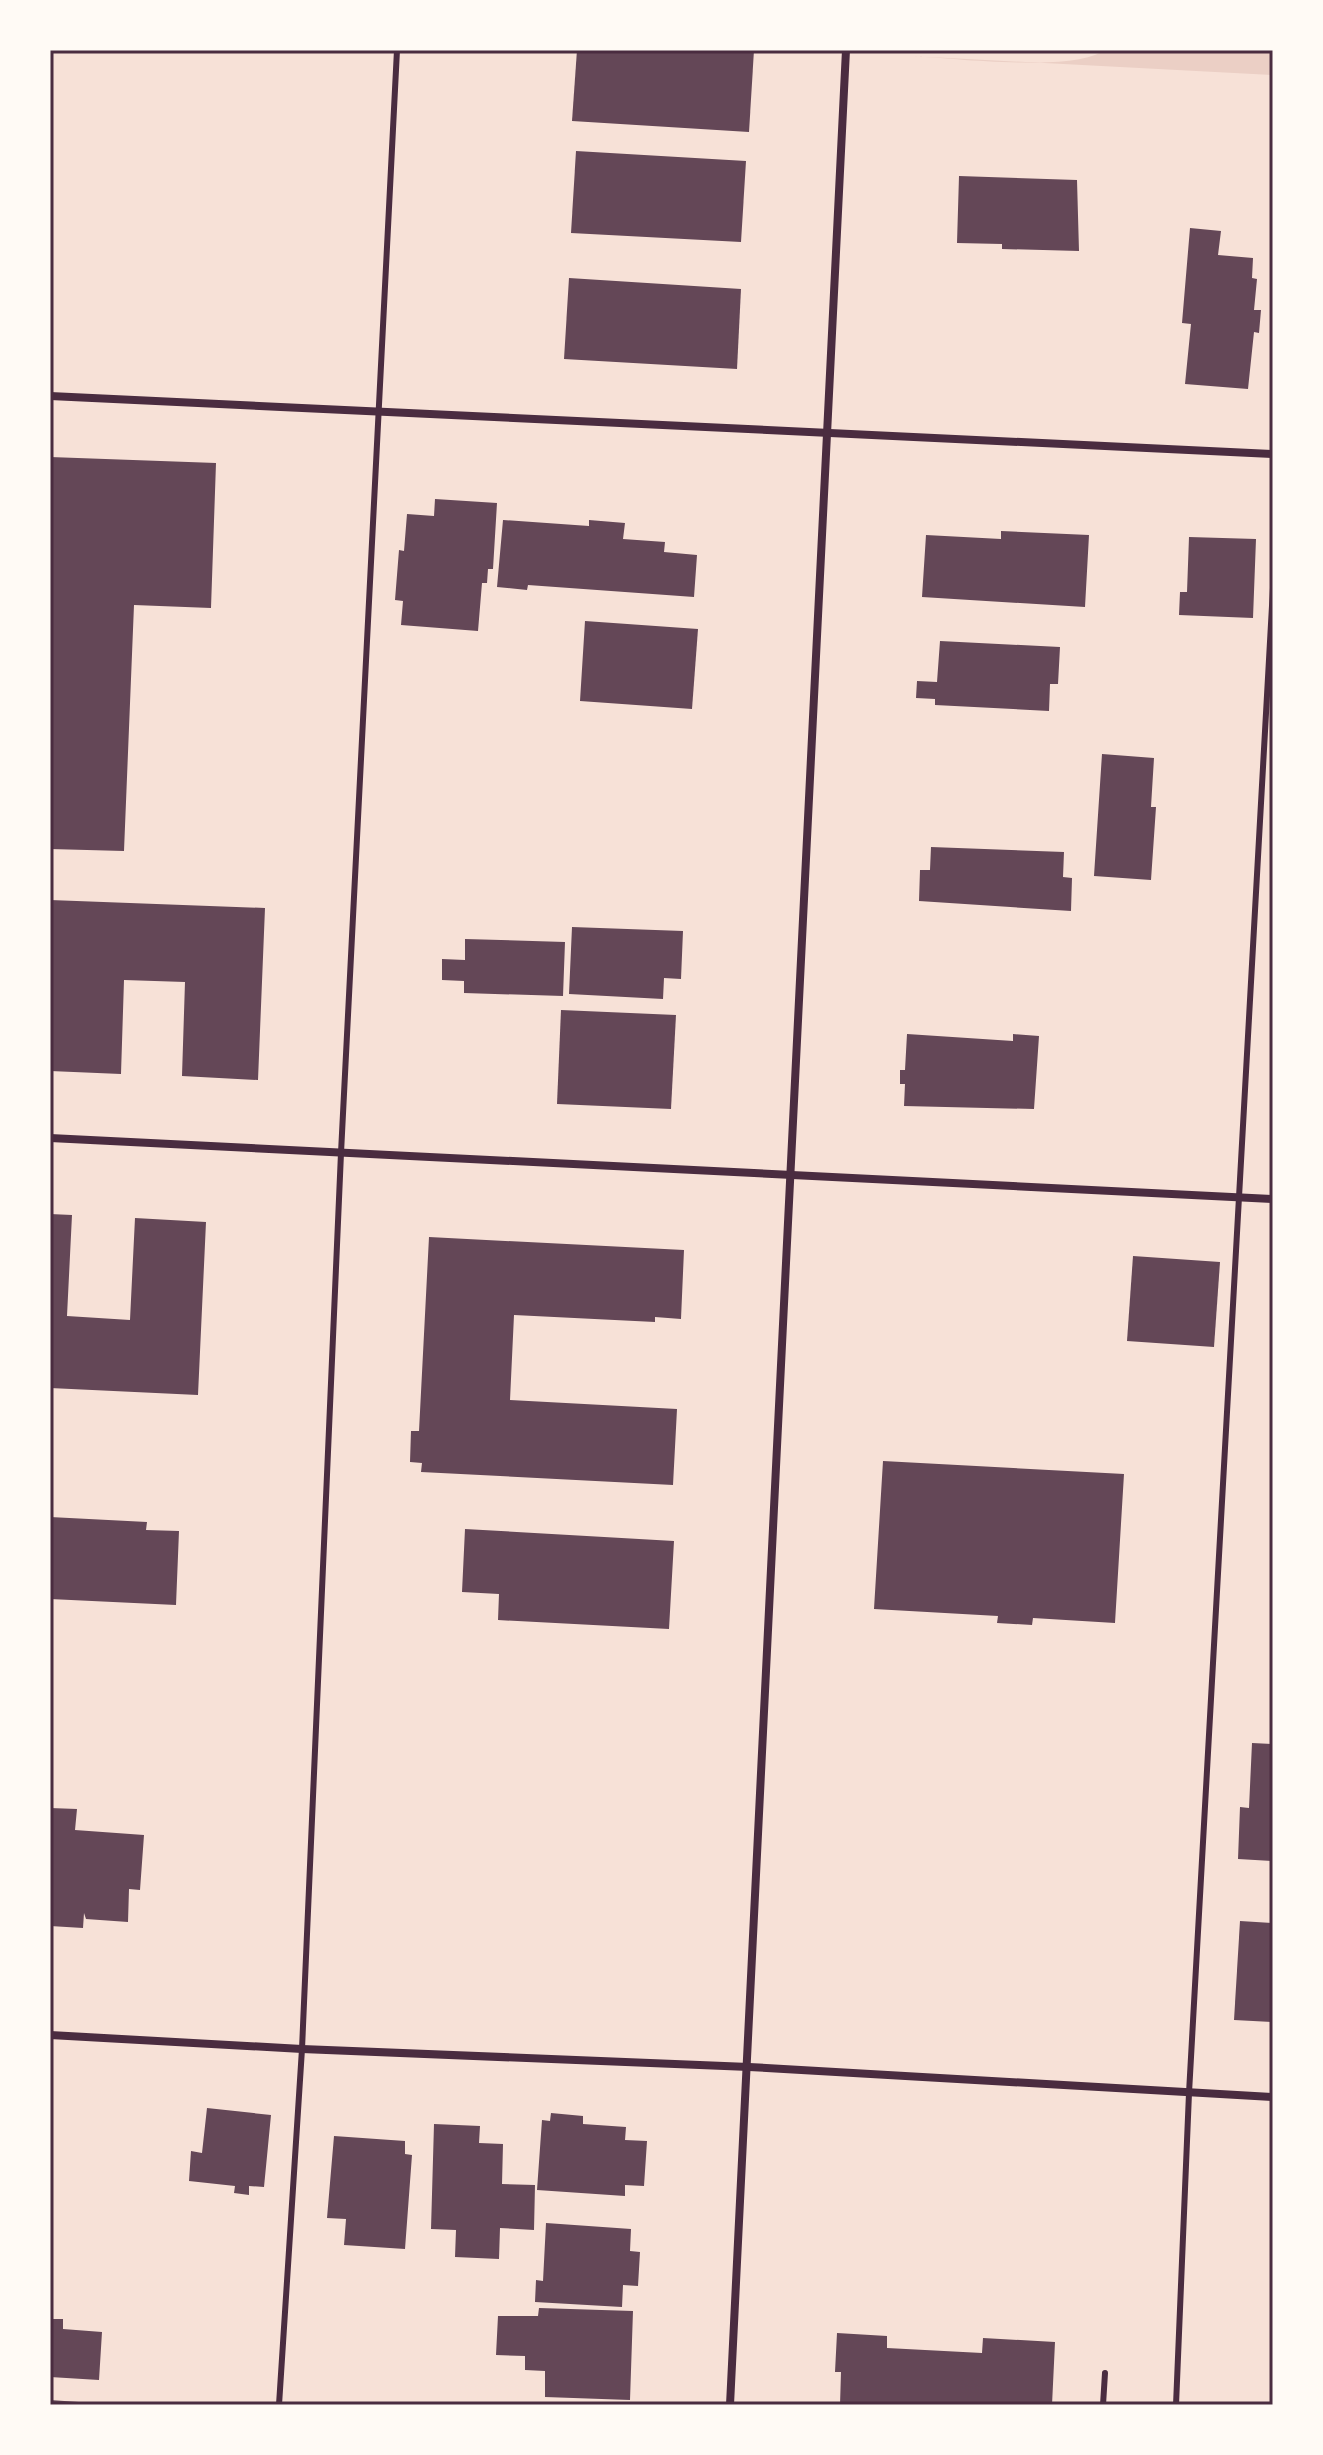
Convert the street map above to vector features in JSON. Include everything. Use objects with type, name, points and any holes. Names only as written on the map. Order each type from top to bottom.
[{"type":"street","points":[[730,2405],[749,2067],[824,435],[846,50]]},
{"type":"street","points":[[50,396],[1273,454]]},
{"type":"street","points":[[50,1138],[1273,1199]]},
{"type":"street","points":[[50,2035],[302,2049],[749,2067],[1273,2097]]},
{"type":"lane","points":[[279,2405],[302,2049],[341,1153],[397,50]]},
{"type":"lane","points":[[1176,2405],[1189,2093],[1273,588]]},
{"type":"lane","points":[[1103,2405],[1105,2373]]},
{"type":"shaded area","points":[[1105,50],[1273,50],[1273,75],[1034,62],[1067,61]]},
{"type":"shaded area","points":[[910,56],[1034,62],[982,61]]},
{"type":"building","points":[[577,50],[754,50],[749,132],[572,121]]},
{"type":"building","points":[[576,151],[746,161],[741,242],[571,233]]},
{"type":"building","points":[[959,176],[1077,180],[1079,251],[1002,249],[1002,244],[957,243]]},
{"type":"building","points":[[1190,228],[1221,231],[1218,255],[1253,258],[1252,278],[1257,279],[1254,310],[1261,310],[1259,333],[1254,332],[1248,389],[1185,384],[1191,324],[1182,323]]},
{"type":"building","points":[[569,278],[741,289],[737,369],[564,359]]},
{"type":"building","points":[[50,457],[216,463],[211,608],[134,605],[124,851],[50,849]]},
{"type":"building","points":[[435,499],[497,503],[493,569],[488,569],[487,583],[482,583],[478,631],[401,625],[403,601],[395,600],[399,550],[404,551],[407,514],[434,516]]},
{"type":"building","points":[[503,520],[589,526],[589,520],[625,523],[623,539],[665,542],[664,552],[697,555],[694,597],[528,585],[527,590],[497,587]]},
{"type":"building","points":[[1001,531],[1089,535],[1085,607],[922,597],[926,535],[1001,539]]},
{"type":"building","points":[[1189,537],[1256,539],[1253,618],[1179,615],[1180,592],[1187,592]]},
{"type":"building","points":[[585,621],[698,629],[692,709],[580,701]]},
{"type":"building","points":[[940,641],[1060,647],[1058,684],[1050,684],[1049,711],[935,705],[935,699],[916,698],[917,681],[937,682]]},
{"type":"building","points":[[1102,754],[1154,758],[1151,807],[1156,807],[1151,880],[1094,876]]},
{"type":"building","points":[[931,847],[1064,852],[1063,877],[1072,878],[1071,911],[919,901],[920,870],[930,870]]},
{"type":"building","points":[[50,900],[265,908],[258,1080],[182,1076],[185,982],[124,980],[121,1074],[50,1071]]},
{"type":"building","points":[[572,927],[683,931],[681,979],[664,978],[663,999],[569,994]]},
{"type":"building","points":[[465,939],[565,942],[563,996],[464,993],[464,981],[442,980],[442,959],[465,960]]},
{"type":"building","points":[[561,1010],[676,1015],[671,1109],[557,1104]]},
{"type":"building","points":[[907,1034],[1013,1041],[1013,1034],[1039,1036],[1034,1109],[904,1106],[905,1084],[900,1084],[900,1070],[905,1070]]},
{"type":"building","points":[[50,1214],[72,1215],[67,1316],[130,1320],[135,1218],[206,1222],[198,1395],[50,1388]]},
{"type":"building","points":[[429,1237],[684,1250],[681,1319],[655,1317],[655,1322],[514,1315],[510,1400],[677,1409],[673,1485],[421,1472],[422,1463],[410,1462],[411,1431],[419,1431]]},
{"type":"building","points":[[1133,1256],[1220,1262],[1214,1347],[1127,1341]]},
{"type":"building","points":[[883,1461],[1124,1474],[1115,1623],[1033,1618],[1032,1625],[997,1623],[998,1616],[874,1609]]},
{"type":"building","points":[[50,1517],[147,1522],[146,1530],[179,1531],[176,1605],[50,1599]]},
{"type":"building","points":[[465,1529],[674,1541],[669,1629],[498,1620],[499,1594],[462,1592]]},
{"type":"building","points":[[1252,1743],[1273,1744],[1273,1861],[1238,1859],[1240,1807],[1249,1808]]},
{"type":"building","points":[[50,1808],[77,1809],[75,1830],[144,1835],[140,1890],[129,1889],[128,1922],[86,1919],[84,1913],[83,1928],[50,1926]]},
{"type":"building","points":[[1240,1921],[1273,1923],[1273,2022],[1234,2020]]},
{"type":"building","points":[[207,2108],[271,2115],[264,2187],[249,2186],[249,2195],[234,2193],[235,2186],[189,2181],[191,2151],[202,2153]]},
{"type":"building","points":[[551,2113],[583,2116],[583,2124],[626,2127],[625,2140],[647,2141],[644,2186],[625,2185],[625,2196],[537,2190],[542,2120],[550,2121]]},
{"type":"building","points":[[434,2124],[480,2126],[479,2143],[503,2144],[502,2184],[535,2185],[534,2230],[500,2228],[499,2259],[455,2257],[456,2230],[431,2229]]},
{"type":"building","points":[[334,2136],[405,2141],[405,2154],[412,2155],[405,2249],[344,2245],[346,2219],[327,2218]]},
{"type":"building","points":[[546,2223],[631,2229],[630,2251],[640,2252],[638,2286],[623,2285],[622,2307],[535,2302],[536,2280],[543,2281]]},
{"type":"building","points":[[539,2308],[633,2311],[630,2400],[545,2397],[545,2371],[525,2370],[525,2356],[496,2355],[498,2316],[538,2316]]},
{"type":"building","points":[[50,2319],[63,2319],[63,2329],[102,2332],[99,2380],[50,2377]]},
{"type":"building","points":[[837,2333],[887,2336],[887,2348],[982,2353],[983,2338],[1055,2342],[1052,2405],[840,2405],[841,2372],[835,2372]]},
{"type":"building","points":[[50,2400],[93,2403],[93,2405],[50,2405]]}]
